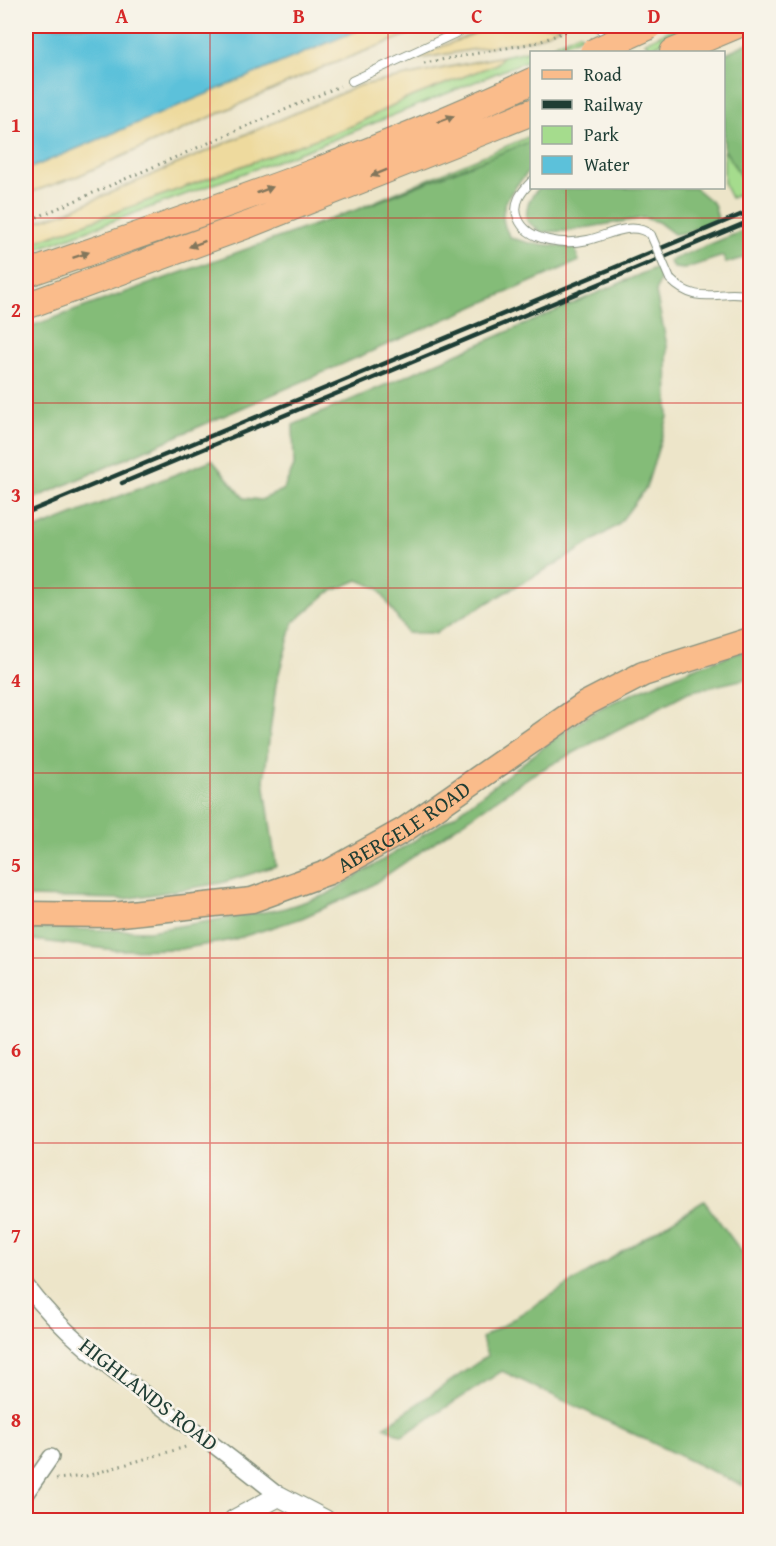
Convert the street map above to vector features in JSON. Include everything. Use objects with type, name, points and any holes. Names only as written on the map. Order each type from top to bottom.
[{"type":"highway","points":[[595,51],[650,26]]},
{"type":"highway","points":[[679,50],[735,26]]},
{"type":"highway","points":[[26,274],[220,207],[482,105],[530,81]]},
{"type":"highway","points":[[26,306],[250,225],[530,112]]},
{"type":"main road","name":"ABERGELE ROAD","points":[[26,914],[112,915],[252,900],[329,872],[404,830],[585,704],[643,674],[750,640]]},
{"type":"street","name":"HIGHLANDS ROAD","points":[[26,1285],[44,1309],[110,1369],[208,1440],[279,1496]]},
{"type":"street","points":[[29,1488],[51,1457]]},
{"type":"street","points":[[234,1521],[279,1496],[326,1521]]},
{"type":"lane","points":[[352,81],[471,26]]},
{"type":"lane","points":[[597,26],[623,51]]},
{"type":"lane","points":[[530,182],[517,199],[517,216],[524,229],[538,238],[586,240],[622,229],[643,229],[651,235],[670,279],[692,294],[717,297],[743,294],[750,296]]},
{"type":"path","points":[[416,65],[546,40],[579,26]]},
{"type":"path","points":[[26,222],[352,81]]},
{"type":"path","points":[[29,1488],[86,1476],[208,1440]]},
{"type":"green space","points":[[679,26],[700,26],[650,48],[645,42]]},
{"type":"green space","points":[[579,33],[582,36],[549,51],[530,51],[530,59],[320,145],[26,253],[26,245],[354,125],[401,101],[496,64],[503,56],[552,46]]},
{"type":"green space","points":[[750,42],[749,190],[725,151],[725,54]]},
{"type":"green space","points":[[530,136],[530,141],[364,206]]},
{"type":"green space","points":[[530,141],[530,170],[506,201],[503,218],[505,228],[511,238],[530,243],[575,248],[579,261],[26,502],[26,328],[364,207]]},
{"type":"green space","points":[[725,151],[749,190],[731,198],[725,186]]},
{"type":"green space","points":[[538,189],[696,189],[714,204],[718,219],[685,233],[674,234],[658,222],[644,218],[566,231],[541,232],[527,221],[528,203]]},
{"type":"green space","points":[[745,230],[750,235],[750,256],[726,263],[723,256],[684,269],[674,268],[669,261]]},
{"type":"green space","points":[[657,267],[661,275],[656,293],[667,345],[668,417],[646,488],[618,525],[571,555],[435,633],[407,633],[378,588],[358,580],[328,593],[293,623],[276,684],[264,780],[276,866],[221,883],[125,899],[26,897],[26,533],[212,460],[244,498],[261,500],[283,490],[294,466],[293,425]]},
{"type":"green space","points":[[750,649],[750,678],[688,692],[532,775],[366,889],[302,918],[232,940],[181,949],[115,950],[26,939],[26,928],[149,931],[282,909],[326,895],[454,816],[566,730],[604,706],[693,668]]},
{"type":"green space","points":[[704,1201],[750,1263],[743,1486],[502,1371],[402,1436],[384,1427],[487,1356],[482,1338]]},
{"type":"sand","points":[[26,26],[430,26],[319,69],[78,176],[26,194]]},
{"type":"sand","points":[[493,26],[562,26],[535,39],[406,61]]},
{"type":"sand","points":[[503,56],[496,64],[401,101],[354,125],[26,245],[26,225],[66,212],[358,86]]},
{"type":"water","points":[[26,26],[368,26],[26,170]]},
{"type":"railway","points":[[26,513],[750,211]]},
{"type":"railway","points":[[122,483],[750,221]]}]
